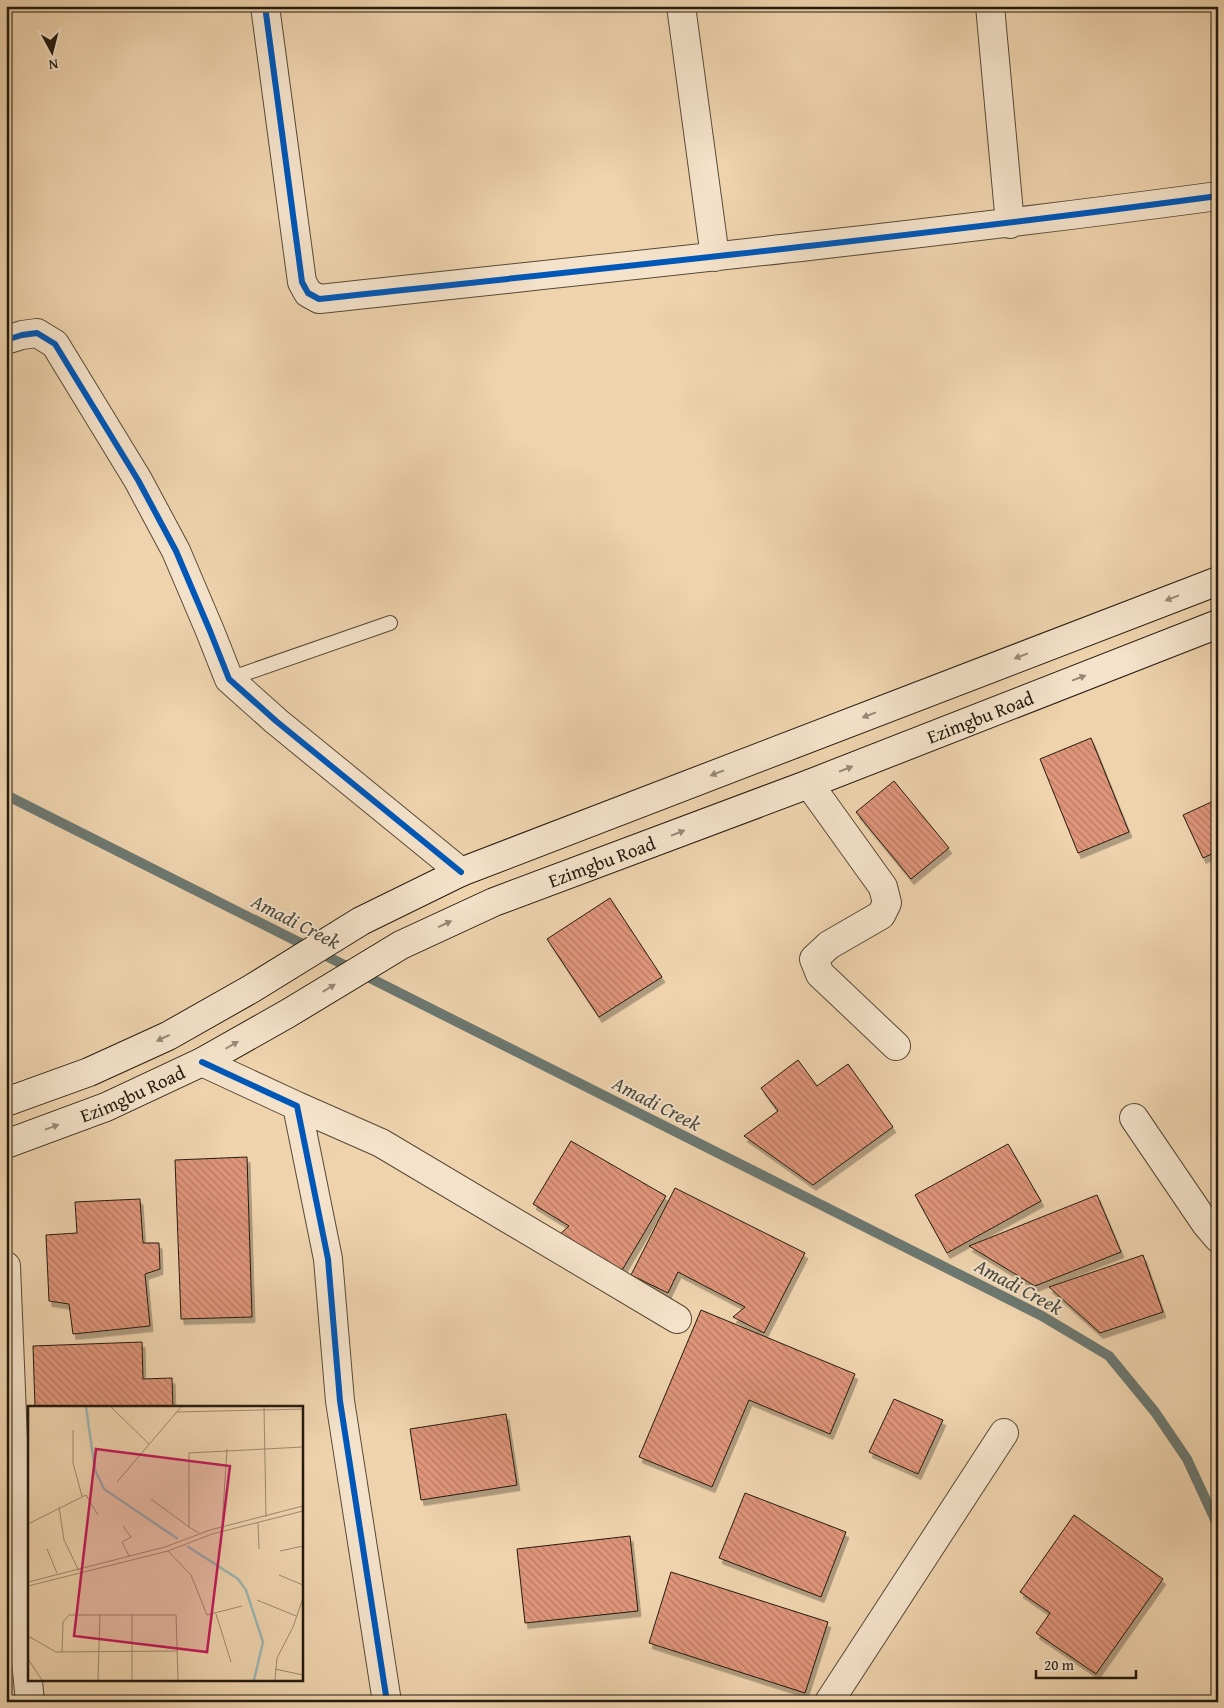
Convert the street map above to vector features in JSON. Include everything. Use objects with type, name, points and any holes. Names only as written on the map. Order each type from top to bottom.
[{"type":"street","points":[[265,6],[302,282],[308,293],[319,299],[1010,224],[1218,196]]},
{"type":"street","points":[[681,6],[715,257]]},
{"type":"street","points":[[990,6],[1010,224]]},
{"type":"street","points":[[6,340],[38,333],[55,344],[138,480],[176,551],[229,679],[276,721],[461,872],[1218,581]]},
{"type":"street","name":"Ezimgbu Road","points":[[6,1144],[106,1108],[202,1062],[287,1014],[401,945],[494,902],[809,784],[1218,624]]},
{"type":"street","points":[[809,784],[883,887],[887,903],[881,915],[829,944],[814,958],[820,974],[896,1046]]},
{"type":"street","name":"Ezimgbu Road","points":[[6,1102],[89,1072],[168,1036],[251,989],[361,921],[461,872]]},
{"type":"street","points":[[202,1062],[381,1143],[677,1319]]},
{"type":"street","points":[[297,1106],[328,1259],[340,1401],[387,1702]]},
{"type":"street","points":[[1134,1118],[1206,1224],[1218,1238]]},
{"type":"street","points":[[6,1266],[20,1589],[28,1679]]},
{"type":"street","points":[[829,1702],[1004,1433]]},
{"type":"street","points":[[28,1680],[30,1702]]},
{"type":"lane","points":[[229,679],[390,623]]},
{"type":"building","points":[[1091,738],[1129,832],[1078,853],[1040,759]]},
{"type":"building","points":[[894,781],[949,848],[911,879],[856,812]]},
{"type":"building","points":[[1218,799],[1218,851],[1203,858],[1183,815]]},
{"type":"building","points":[[610,898],[662,977],[599,1017],[547,939]]},
{"type":"building","points":[[798,1060],[817,1086],[848,1064],[893,1127],[813,1185],[744,1136],[778,1111],[761,1088]]},
{"type":"building","points":[[571,1141],[666,1196],[621,1272],[558,1236],[569,1226],[533,1204]]},
{"type":"building","points":[[1008,1144],[1041,1201],[947,1253],[915,1195]]},
{"type":"building","points":[[247,1157],[252,1317],[181,1319],[175,1160]]},
{"type":"building","points":[[675,1188],[805,1253],[764,1333],[733,1317],[745,1307],[678,1272],[668,1293],[631,1275]]},
{"type":"building","points":[[1097,1195],[1121,1252],[1035,1286],[969,1246]]},
{"type":"building","points":[[140,1199],[143,1243],[159,1243],[160,1269],[145,1274],[150,1326],[73,1334],[69,1304],[49,1301],[46,1235],[77,1233],[75,1202]]},
{"type":"building","points":[[1143,1255],[1163,1312],[1100,1333],[1049,1287]]},
{"type":"building","points":[[701,1310],[855,1374],[830,1434],[749,1400],[712,1487],[639,1457]]},
{"type":"building","points":[[142,1342],[143,1379],[172,1378],[173,1406],[35,1406],[33,1346]]},
{"type":"building","points":[[894,1399],[943,1420],[918,1474],[869,1452]]},
{"type":"building","points":[[506,1414],[517,1485],[421,1500],[410,1429]]},
{"type":"building","points":[[745,1493],[846,1532],[821,1597],[719,1558]]},
{"type":"building","points":[[1074,1515],[1163,1579],[1096,1674],[1036,1633],[1050,1613],[1020,1592]]},
{"type":"building","points":[[630,1536],[638,1611],[525,1623],[517,1549]]},
{"type":"building","points":[[671,1572],[828,1622],[805,1693],[649,1643]]},
{"type":"waterway","name":"Amadi Creek","points":[[6,795],[1042,1316],[1109,1356],[1155,1412],[1187,1459],[1218,1526]]},
{"type":"cycle path","points":[[265,6],[302,282],[308,293],[319,299],[881,238],[1218,196]]},
{"type":"cycle path","points":[[6,340],[37,333],[55,344],[138,480],[176,551],[229,679],[276,721],[461,872]]},
{"type":"cycle path","points":[[202,1062],[297,1106],[328,1259],[340,1401],[387,1702]]}]
